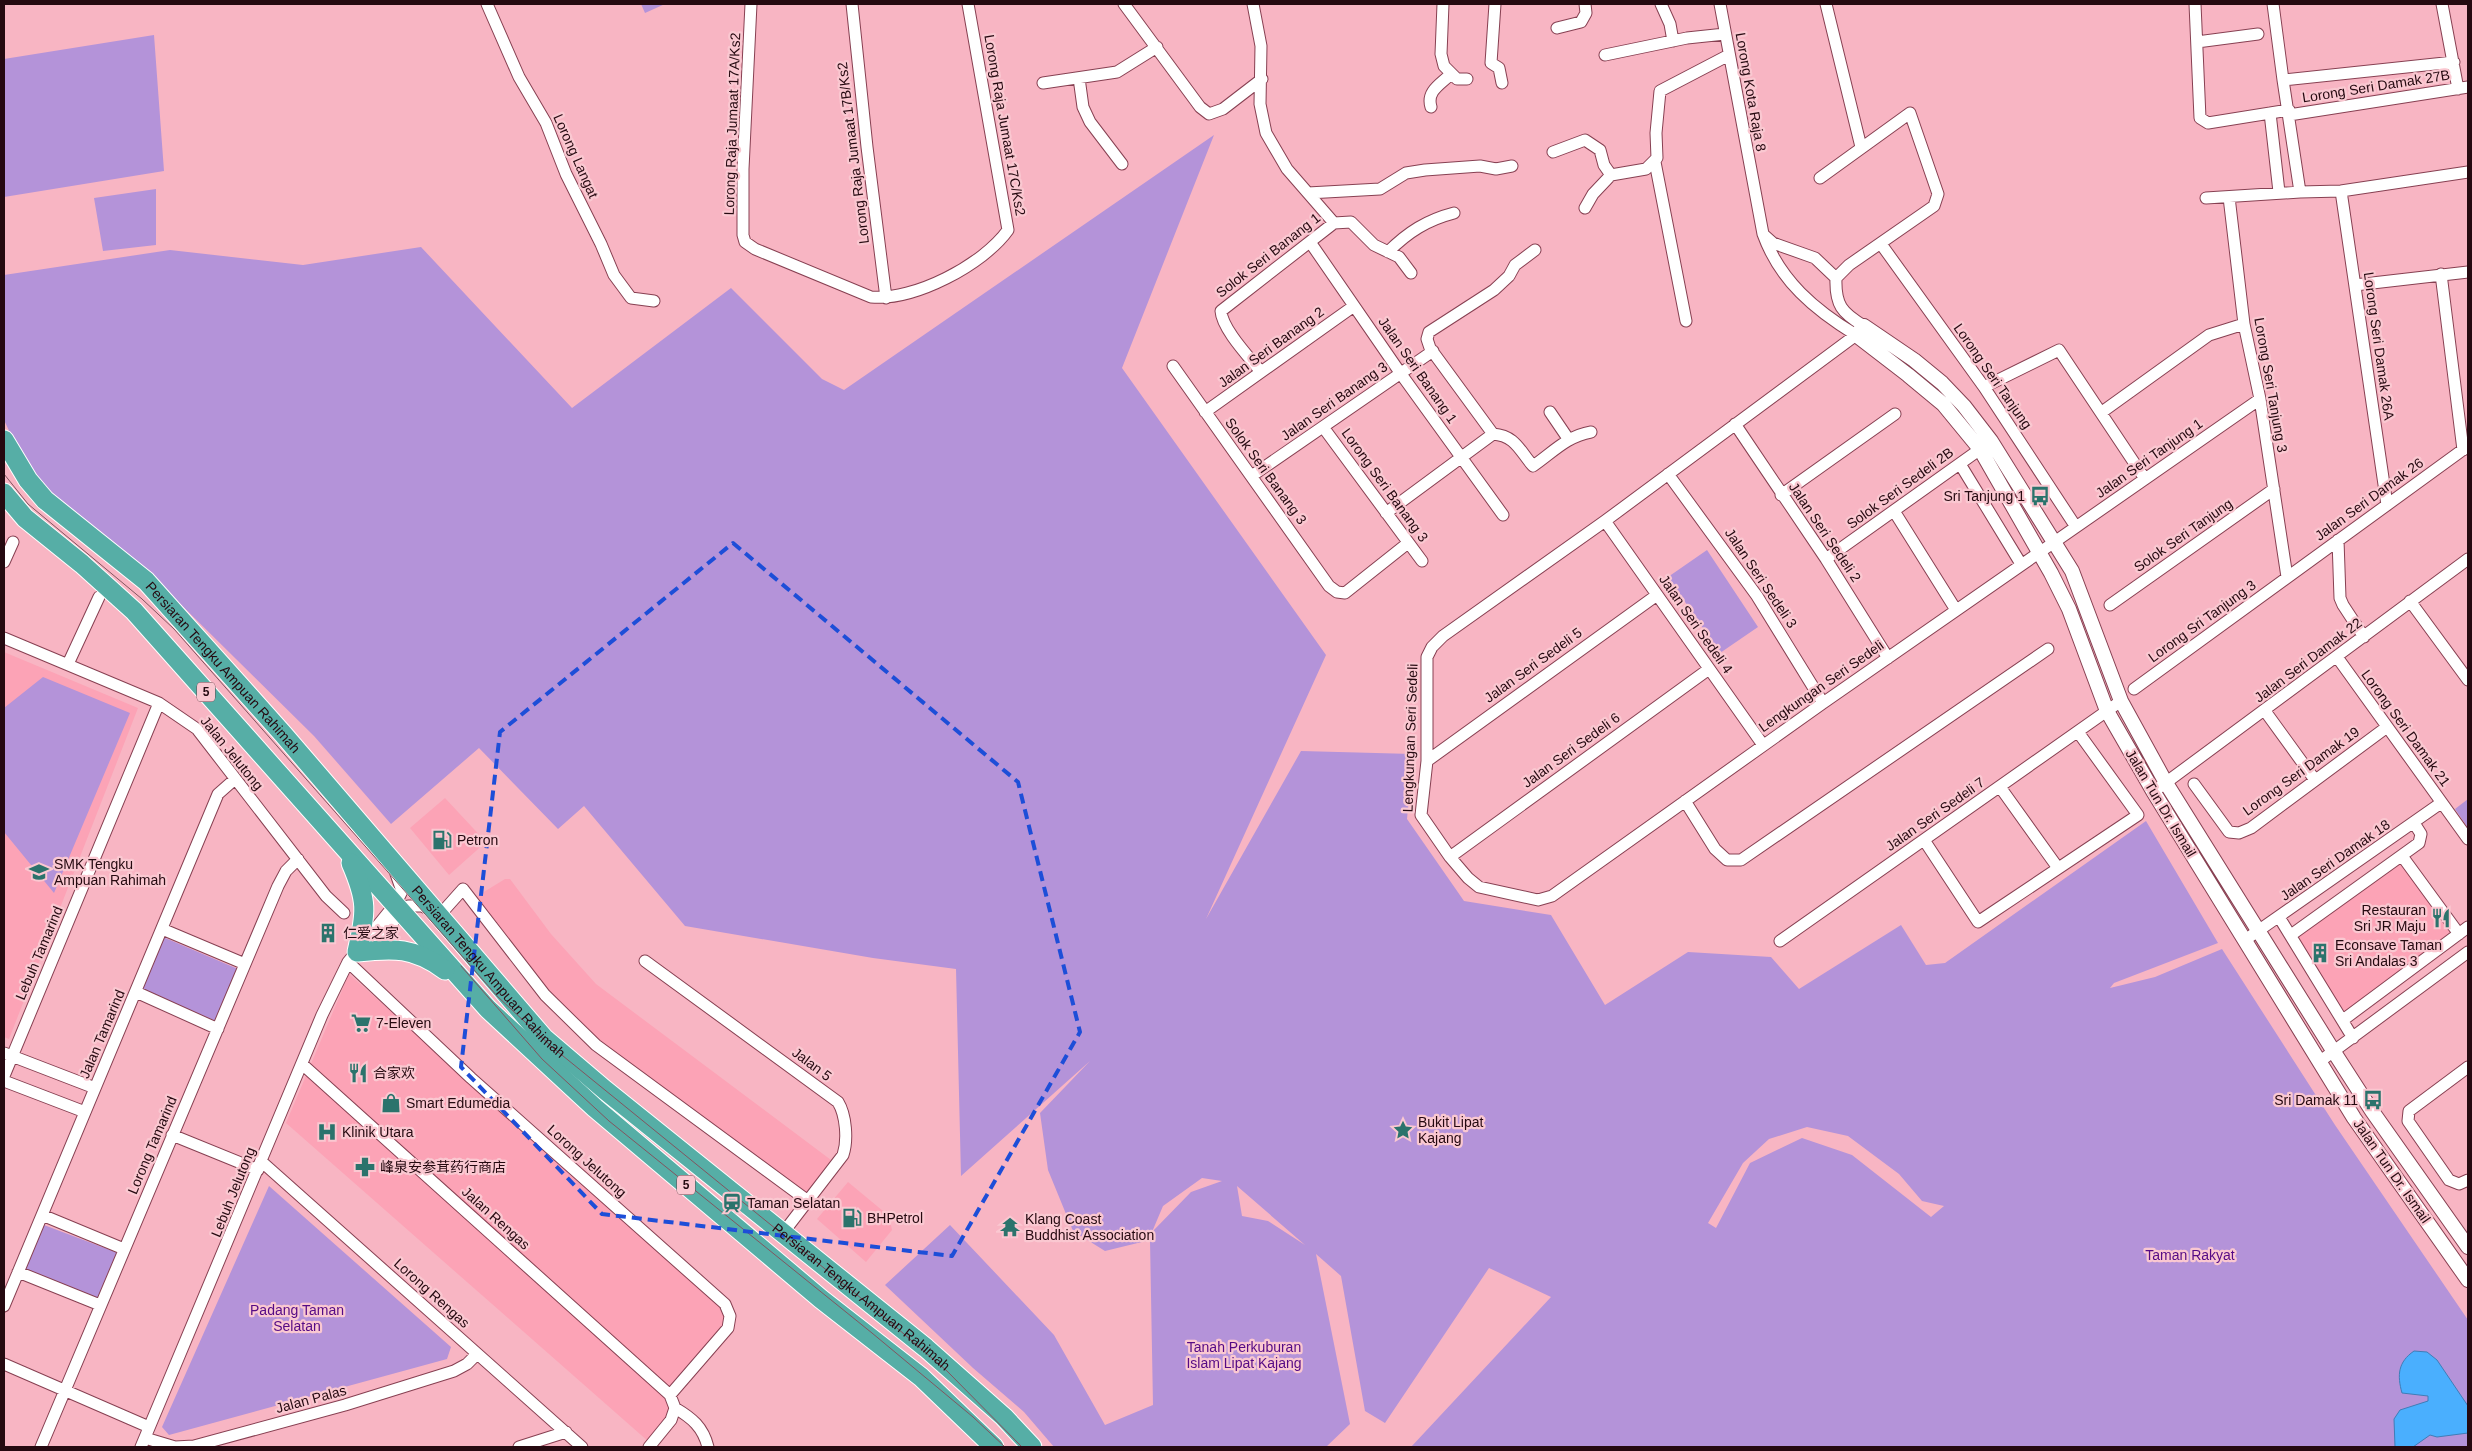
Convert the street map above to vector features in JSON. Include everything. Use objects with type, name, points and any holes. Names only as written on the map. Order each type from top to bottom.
[{"type":"highway","name":"Persiaran Tengku Ampuan Rahimah","points":[[4,440],[28,480],[45,500],[146,581],[283,734],[544,1038],[605,1090],[971,1386],[1032,1447]]},
{"type":"highway","name":"Persiaran Tengku Ampuan Rahimah","points":[[4,493],[25,518],[82,564],[134,611],[488,1009],[595,1108],[821,1299],[921,1377],[994,1447]]},
{"type":"highway","points":[[344,848],[365,900],[365,916],[352,957],[396,949],[417,952],[428,957],[488,1009]]},
{"type":"street","name":"Lorong Langat","points":[[487,4],[518,77],[546,123],[566,174],[601,244],[614,275],[630,298],[654,301]]},
{"type":"street","name":"Lorong Raja Jumaat 17A/Ks2","points":[[751,4],[743,169],[743,235],[745,242],[755,249],[870,297],[886,298]]},
{"type":"street","name":"Lorong Raja Jumaat 17B/Ks2","points":[[852,4],[886,298]]},
{"type":"street","name":"Lorong Raja Jumaat 17C/Ks2","points":[[886,298],[925,288],[950,276],[996,244],[1008,230],[968,4]]},
{"type":"street","points":[[1245,4],[1255,17]]},
{"type":"street","points":[[1253,4],[1261,46],[1262,79],[1260,104],[1266,133],[1287,169],[1334,223],[1351,222],[1374,245],[1399,257],[1411,273]]},
{"type":"street","points":[[1443,4],[1441,54],[1444,66],[1457,79],[1467,79]]},
{"type":"street","points":[[1495,4],[1491,63],[1499,68],[1502,83]]},
{"type":"street","points":[[1557,28],[1581,22],[1586,12],[1585,4]]},
{"type":"street","points":[[1661,4],[1670,24],[1673,41]]},
{"type":"street","name":"Lorong Kota Raja 8","points":[[1720,4],[1763,234],[1770,253],[1784,275],[1804,298],[1828,318],[1860,331]]},
{"type":"street","points":[[1826,4],[1850,110],[1861,147]]},
{"type":"street","points":[[2195,4],[2196,42],[2258,34]]},
{"type":"street","points":[[2272,4],[2300,192]]},
{"type":"street","points":[[2442,4],[2454,62],[2463,88]]},
{"type":"street","points":[[1129,6],[1200,107],[1209,114],[1223,108],[1262,79]]},
{"type":"street","points":[[1605,55],[1673,41],[1725,34]]},
{"type":"street","name":"Lorong Seri Damak 27B","points":[[2196,42],[2198,109],[2200,118],[2208,123],[2463,88]]},
{"type":"street","points":[[1043,83],[1117,72],[1157,47]]},
{"type":"street","points":[[1686,321],[1655,162],[1657,158],[1656,143],[1660,91],[1729,55]]},
{"type":"street","points":[[2283,80],[2454,62]]},
{"type":"street","points":[[1430,107],[1428,100],[1432,90],[1451,74]]},
{"type":"street","points":[[1079,78],[1083,106],[1090,122],[1122,164]]},
{"type":"street","points":[[1820,178],[1861,147],[1910,114],[1938,194],[1937,202],[1934,206],[1849,265],[1836,278]]},
{"type":"street","points":[[2270,114],[2279,192]]},
{"type":"street","points":[[1553,152],[1585,140],[1600,150],[1604,165],[1611,175]]},
{"type":"street","points":[[1585,208],[1592,194],[1611,175],[1646,169],[1655,162]]},
{"type":"street","points":[[1308,193],[1380,189],[1406,173],[1425,170],[1480,166],[1496,169],[1512,166]]},
{"type":"street","points":[[2206,198],[2279,192],[2341,191],[2468,172]]},
{"type":"street","name":"Lorong Seri Damak 26A","points":[[2341,191],[2387,505]]},
{"type":"street","name":"Lorong Seri Tanjung 3","points":[[2230,197],[2244,324],[2260,399],[2287,577]]},
{"type":"street","points":[[1388,252],[1409,231],[1432,218],[1454,212]]},
{"type":"street","name":"Solok Seri Banang 1","points":[[1261,372],[1227,326],[1221,311],[1334,223]]},
{"type":"street","points":[[1763,234],[1773,243],[1815,258],[1836,278],[1837,298],[1840,308],[1860,331]]},
{"type":"street","name":"Jalan Seri Banang 1","points":[[1310,242],[1401,374],[1503,515]]},
{"type":"street","name":"Lorong Seri Tanjung","points":[[1881,244],[1984,387],[2076,527]]},
{"type":"street","points":[[1493,434],[1433,352],[1427,339],[1430,332],[1494,290],[1509,276],[1515,265],[1534,250]]},
{"type":"street","points":[[2355,285],[2468,272]]},
{"type":"street","points":[[2441,274],[2466,448]]},
{"type":"street","name":"Jalan Seri Banang 2","points":[[1205,412],[1354,306]]},
{"type":"street","points":[[2102,412],[2209,335],[2244,324]]},
{"type":"street","name":"Lengkungan Seri Sedeli","points":[[1860,331],[1605,521],[1529,573],[1432,646],[1427,657],[1427,761],[1421,815],[1450,857],[1468,878],[1479,887],[1538,900],[1552,896],[1763,745],[2054,542]]},
{"type":"street","name":"Jalan Tun Dr. Ismail","points":[[1860,331],[1914,360],[1942,383],[1964,406],[1986,445],[2069,609],[2107,711],[2153,792],[2354,1118],[2468,1280]]},
{"type":"street","points":[[1984,387],[2059,350],[2145,479]]},
{"type":"street","name":"Jalan Seri Banang 3","points":[[1253,475],[1433,352]]},
{"type":"street","name":"Solok Seri Banang 3","points":[[1173,366],[1253,475],[1329,586],[1337,592],[1345,593],[1408,543]]},
{"type":"street","name":"Jalan Seri Tanjung 1","points":[[2054,542],[2260,399]]},
{"type":"street","points":[[1550,412],[1569,440]]},
{"type":"street","points":[[1781,495],[1896,414]]},
{"type":"street","name":"Jalan Seri Sedeli 2","points":[[1735,424],[1781,495],[1826,559],[1888,658]]},
{"type":"street","name":"Lorong Seri Banang 3","points":[[1324,427],[1422,561]]},
{"type":"street","points":[[1386,513],[1493,434],[1506,435],[1533,466],[1569,440],[1592,432]]},
{"type":"street","name":"Jalan Tun Dr. Ismail","points":[[1986,445],[2054,542],[2078,585],[2121,701],[2166,783],[2257,932],[2372,1111],[2468,1247]]},
{"type":"street","name":"Solok Seri Sedeli 2B","points":[[1826,559],[1986,445]]},
{"type":"street","name":"Jalan Seri Damak 26","points":[[2287,577],[2466,448]]},
{"type":"street","points":[[1960,464],[2021,564]]},
{"type":"street","name":"Jalan Seri Sedeli 3","points":[[1668,474],[1757,596],[1823,703]]},
{"type":"street","name":"Solok Seri Tanjung","points":[[2110,605],[2274,489]]},
{"type":"street","points":[[1894,510],[1956,610]]},
{"type":"street","name":"Jalan Seri Sedeli 4","points":[[1605,521],[1763,745]]},
{"type":"street","points":[[2338,540],[2340,598],[2364,637]]},
{"type":"street","points":[[4,562],[13,542]]},
{"type":"street","name":"Jalan Seri Damak 22","points":[[2153,792],[2468,559]]},
{"type":"street","name":"Lorong Sri Tanjung 3","points":[[2134,689],[2287,577]]},
{"type":"street","name":"Jalan Seri Sedeli 5","points":[[1427,761],[1657,595]]},
{"type":"street","points":[[68,664],[99,597]]},
{"type":"street","points":[[2410,601],[2468,677]]},
{"type":"street","name":"Jalan Jelutong","points":[[4,638],[159,703],[197,730],[326,896],[344,913]]},
{"type":"street","points":[[1685,801],[1715,849],[1727,860],[1741,860],[2048,649]]},
{"type":"street","name":"Lorong Seri Damak 21","points":[[2337,657],[2468,839]]},
{"type":"street","name":"Jalan Seri Sedeli 6","points":[[1450,857],[1709,669]]},
{"type":"street","name":"Jalan Seri Sedeli 7","points":[[1780,940],[2121,701]]},
{"type":"street","name":"Lebuh Tamarind","points":[[4,1076],[8,1055],[159,703]]},
{"type":"street","points":[[2265,711],[2315,780]]},
{"type":"street","name":"Lorong Seri Damak 19","points":[[2194,784],[2229,832],[2239,833],[2251,828],[2387,727]]},
{"type":"street","points":[[1924,840],[1978,922],[2138,814],[2078,732]]},
{"type":"street","name":"Jalan Tamarind","points":[[4,1306],[218,794],[235,779]]},
{"type":"street","points":[[2000,787],[2058,868]]},
{"type":"street","name":"Jalan Seri Damak 18","points":[[2245,940],[2441,803]]},
{"type":"street","points":[[2291,935],[2402,856],[2421,840],[2414,823]]},
{"type":"street","points":[[2343,1020],[2463,930],[2402,856]]},
{"type":"street","name":"Lorong Tamarind","points":[[41,1447],[245,964],[286,871],[298,859]]},
{"type":"street","points":[[391,860],[402,891],[399,907],[413,905],[436,914],[463,890],[545,995],[596,1044],[808,1201]]},
{"type":"street","name":"Lebuh Jelutong","points":[[143,1443],[302,1064],[352,957],[399,907]]},
{"type":"street","points":[[2279,917],[2353,1038]]},
{"type":"street","points":[[162,929],[245,964]]},
{"type":"street","points":[[2319,1062],[2468,952]]},
{"type":"street","name":"Lorong Jelutong","points":[[352,957],[471,1078],[725,1304],[730,1316],[728,1328],[670,1395]]},
{"type":"street","name":"Jalan 5","points":[[645,961],[838,1102],[841,1108],[845,1148],[839,1162],[783,1233]]},
{"type":"street","points":[[136,992],[218,1029]]},
{"type":"street","points":[[8,1055],[95,1088]]},
{"type":"street","name":"Jalan Rengas","points":[[302,1064],[670,1395]]},
{"type":"street","points":[[2468,1067],[2418,1102],[2409,1111],[2408,1121],[2449,1180],[2458,1184],[2468,1180]]},
{"type":"street","points":[[4,1080],[85,1112]]},
{"type":"street","name":"Lorong Rengas","points":[[172,1135],[260,1166],[582,1447]]},
{"type":"street","points":[[42,1215],[124,1249]]},
{"type":"street","points":[[18,1272],[100,1305]]},
{"type":"street","name":"Jalan Palas","points":[[143,1443],[175,1447],[194,1446],[345,1406],[454,1371],[467,1364],[477,1354]]},
{"type":"street","points":[[4,1364],[150,1427]]},
{"type":"street","points":[[670,1395],[675,1408],[692,1418],[701,1428],[708,1447]]},
{"type":"street","points":[[649,1447],[671,1420],[675,1408]]},
{"type":"street","points":[[519,1447],[566,1432]]},
{"type":"highlighted area","points":[[733,543],[1018,782],[1080,1032],[952,1256],[602,1214],[461,1067],[500,732]]},
{"type":"shaded area","name":"SMK Tengku Ampuan Rahimah","points":[[4,652],[138,708],[9,1039],[4,1037]]},
{"type":"shaded area","points":[[445,798],[486,842],[449,875],[410,828]]},
{"type":"shaded area","points":[[2401,861],[2454,933],[2344,1015],[2297,936]]},
{"type":"shaded area","points":[[505,879],[510,879],[551,934],[596,984],[835,1163],[807,1195],[599,1042],[551,995],[474,898]]},
{"type":"shaded area","points":[[349,974],[721,1305],[726,1315],[725,1326],[665,1395],[671,1409],[668,1418],[649,1442],[286,1123]]},
{"type":"shaded area","points":[[848,1182],[889,1216],[892,1230],[866,1262],[817,1219]]},
{"type":"green space","points":[[641,4],[665,4],[645,13]]},
{"type":"green space","points":[[154,35],[164,171],[4,197],[4,59]]},
{"type":"green space","points":[[1214,135],[1122,368],[1326,655],[1206,919],[1301,751],[1413,754],[1407,819],[1464,901],[1551,915],[1605,1005],[1688,952],[1771,957],[1799,989],[1901,925],[1926,965],[1945,963],[2146,821],[2218,943],[2114,983],[2110,988],[2155,977],[2222,949],[2335,1125],[2468,1320],[2468,1447],[1411,1447],[1551,1297],[1489,1268],[1385,1423],[1365,1411],[1341,1276],[1316,1254],[1350,1424],[1326,1447],[1054,1447],[1024,1412],[973,1368],[885,1285],[950,1225],[1054,1335],[1105,1425],[1153,1405],[1150,1240],[1105,1251],[1073,1231],[1048,1170],[1040,1113],[1090,1061],[961,1176],[956,969],[873,958],[685,926],[584,806],[558,829],[479,748],[391,824],[314,736],[159,583],[39,482],[18,450],[4,420],[4,275],[170,250],[303,265],[421,247],[572,408],[731,288],[822,379],[844,390]],"holes":[[[1807,1127],[1848,1136],[1899,1174],[1922,1201],[1944,1206],[1931,1217],[1852,1155],[1802,1138],[1750,1163],[1716,1228],[1708,1223],[1743,1163],[1769,1139]],[[1202,1178],[1222,1181],[1191,1192],[1152,1232],[1163,1206]],[[1237,1186],[1305,1245],[1268,1221],[1242,1216]]]},
{"type":"green space","points":[[156,189],[156,245],[103,251],[94,198]]},
{"type":"green space","points":[[1707,550],[1758,627],[1720,653],[1668,577]]},
{"type":"green space","name":"SMK Tengku Ampuan Rahimah","points":[[43,677],[130,713],[54,893],[4,832],[4,708]]},
{"type":"green space","points":[[2468,799],[2468,828],[2455,809]]},
{"type":"green space","points":[[163,937],[238,969],[216,1021],[141,990]]},
{"type":"green space","name":"Padang Taman Selatan","points":[[269,1186],[451,1347],[447,1359],[169,1435],[162,1427]]},
{"type":"green space","points":[[44,1225],[118,1253],[98,1301],[25,1271]]},
{"type":"water","points":[[2414,1351],[2427,1352],[2437,1360],[2468,1406],[2468,1433],[2437,1437],[2430,1435],[2413,1447],[2395,1447],[2394,1419],[2400,1410],[2428,1401],[2428,1396],[2402,1393],[2400,1369],[2405,1360]]},
{"type":"tram line","points":[[4,474],[28,504],[142,599],[174,629],[498,997],[552,1047],[883,1316],[947,1371],[1022,1447]]},
{"type":"tram line","points":[[461,966],[542,1059],[609,1121],[872,1333],[973,1417],[1005,1447]]},
{"type":"place","name":"Sri Tanjung 1","points":[[2040,496]]},
{"type":"place","name":"Petron","points":[[442,840]]},
{"type":"place","name":"SMK Tengku Ampuan Rahimah","points":[[39,872]]},
{"type":"place","name":"Restauran Sri JR Maju","points":[[2441,918]]},
{"type":"place","name":"仁爱之家","points":[[328,933]]},
{"type":"place","name":"Econsave Taman Sri Andalas 3","points":[[2320,953]]},
{"type":"place","name":"7-Eleven","points":[[361,1023]]},
{"type":"place","name":"合家欢","points":[[358,1073]]},
{"type":"place","name":"Sri Damak 11","points":[[2373,1100]]},
{"type":"place","name":"Smart Edumedia","points":[[391,1103]]},
{"type":"place","name":"Bukit Lipat Kajang","points":[[1403,1130]]},
{"type":"place","name":"Klinik Utara","points":[[327,1132]]},
{"type":"place","name":"峰泉安参茸药行商店","points":[[365,1167]]},
{"type":"place","name":"Taman Selatan","points":[[732,1203]]},
{"type":"place","name":"BHPetrol","points":[[852,1218]]},
{"type":"place","name":"Klang Coast Buddhist Association","points":[[1010,1227]]},
{"type":"park label","name":"Taman Rakyat","points":[[2190,1255]]},
{"type":"park label","name":"Tanah Perkuburan Islam Lipat Kajang","points":[[1244,1355]]}]
